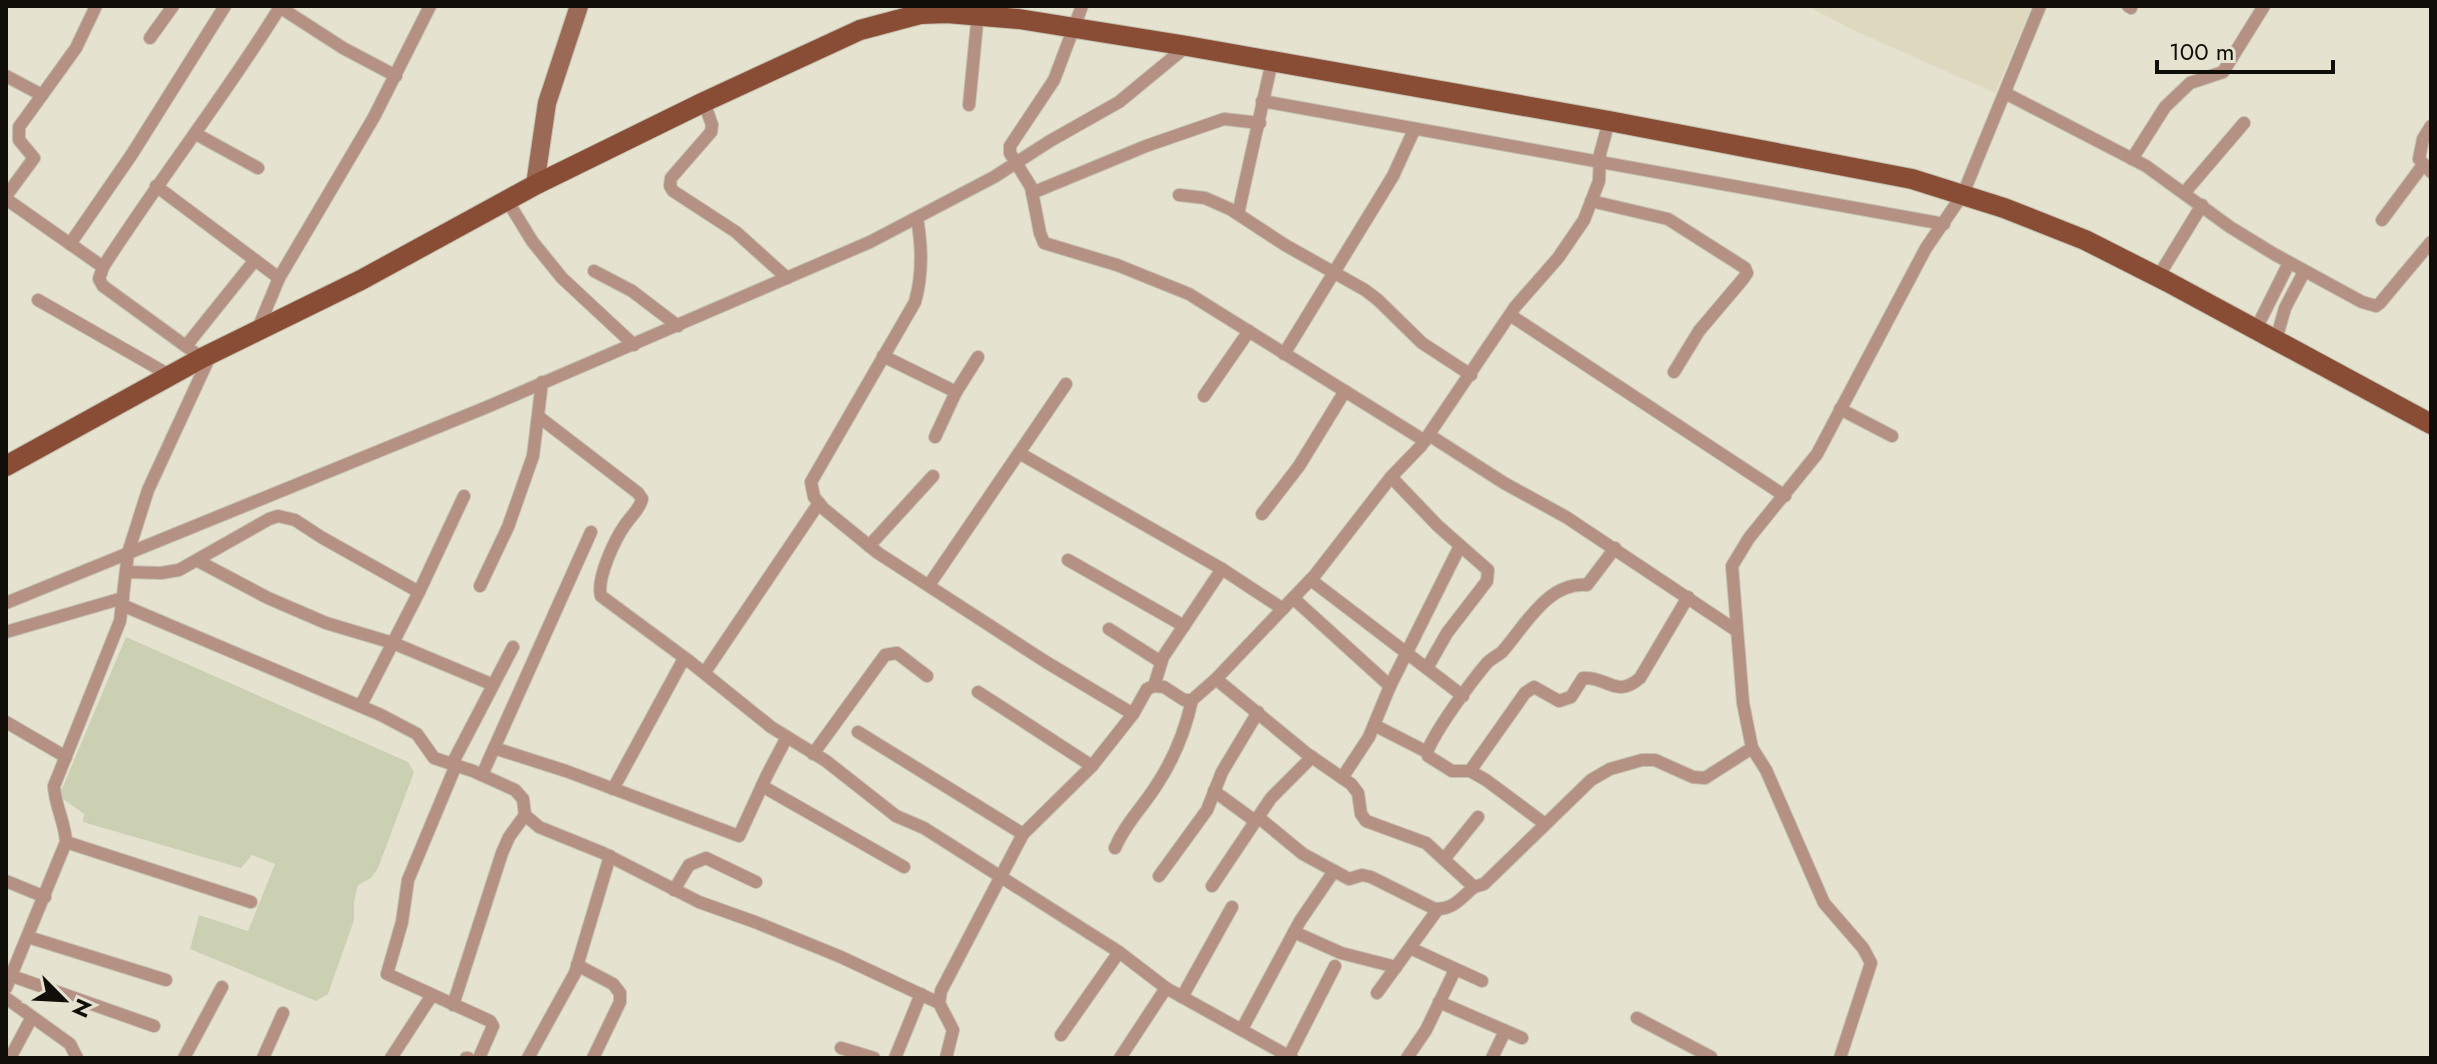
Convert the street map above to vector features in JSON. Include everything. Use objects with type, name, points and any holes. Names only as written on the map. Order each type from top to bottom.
[{"type":"main road","points":[[6,466],[171,376],[199,353],[257,331],[361,280],[535,185],[860,30],[920,14],[978,13],[1187,46],[1858,167],[1963,194],[2085,240],[2431,424]]},
{"type":"street","points":[[96,6],[80,42],[20,124],[17,134],[34,158],[6,197],[103,267]]},
{"type":"street","points":[[150,38],[173,6]]},
{"type":"street","points":[[70,244],[132,154],[225,6]]},
{"type":"street","points":[[199,353],[103,286],[99,279],[103,267],[156,186],[196,134],[279,6],[343,48],[396,76]]},
{"type":"street","points":[[257,331],[279,278],[396,76],[430,6]]},
{"type":"street","points":[[535,185],[547,103],[579,6]]},
{"type":"street","points":[[1082,6],[1054,80],[1010,146],[1010,153],[1032,193],[1044,243],[1117,265],[1189,294],[1345,391],[1615,548],[1737,631]]},
{"type":"street","points":[[1840,1058],[1871,963],[1863,948],[1824,903],[1766,770],[1752,748],[1743,703],[1732,566],[1749,538],[1817,454],[1926,248],[1963,194],[2040,6]]},
{"type":"street","points":[[2132,159],[2165,107],[2190,83],[2223,72],[2264,6]]},
{"type":"street","points":[[969,105],[978,13]]},
{"type":"street","points":[[6,603],[634,345],[870,242],[1119,102],[1187,46]]},
{"type":"street","points":[[1238,214],[1272,61]]},
{"type":"street","points":[[6,76],[42,95]]},
{"type":"street","points":[[2005,93],[2132,159],[2185,192],[2230,227],[2304,272],[2362,302],[2376,306],[2431,242]]},
{"type":"street","points":[[1262,101],[1944,224]]},
{"type":"street","points":[[704,102],[712,125],[711,132],[671,178],[670,186],[736,232],[787,278]]},
{"type":"street","points":[[1032,193],[1146,146],[1224,119],[1260,123]]},
{"type":"street","points":[[1115,848],[1127,823],[1156,787],[1182,741],[1192,700],[1311,580],[1391,477],[1427,438],[1510,315],[1558,258],[1584,220],[1599,181],[1609,121]]},
{"type":"street","points":[[2185,192],[2244,123]]},
{"type":"street","points":[[2382,220],[2427,169],[2419,159],[2419,151],[2431,126]]},
{"type":"street","points":[[1284,354],[1393,176],[1414,130]]},
{"type":"street","points":[[196,134],[258,168]]},
{"type":"street","points":[[156,186],[279,278]]},
{"type":"street","points":[[1179,195],[1205,198],[1238,214],[1335,273],[1378,300],[1422,343],[1471,375]]},
{"type":"street","points":[[507,200],[532,241],[562,278],[634,345]]},
{"type":"street","points":[[1591,201],[1668,219],[1745,268],[1747,273],[1743,279],[1699,331],[1674,372]]},
{"type":"street","points":[[2158,277],[2202,205]]},
{"type":"street","points":[[917,218],[922,246],[919,289],[910,313],[811,482],[814,497],[869,546],[1046,662],[1133,714]]},
{"type":"street","points":[[154,1026],[9,982],[12,960],[28,937],[66,842],[65,824],[54,797],[54,786],[120,621],[128,553],[148,490],[199,353],[255,260]]},
{"type":"street","points":[[2256,329],[2289,263]]},
{"type":"street","points":[[594,271],[632,291],[678,326]]},
{"type":"street","points":[[2276,340],[2285,308],[2304,272]]},
{"type":"street","points":[[38,300],[171,376]]},
{"type":"street","points":[[1510,315],[1785,496]]},
{"type":"street","points":[[1204,396],[1249,331]]},
{"type":"street","points":[[883,356],[956,392]]},
{"type":"street","points":[[935,437],[956,392],[978,357]]},
{"type":"street","points":[[480,586],[516,506],[533,456],[542,382]]},
{"type":"street","points":[[929,585],[1066,384]]},
{"type":"street","points":[[1262,514],[1299,466],[1345,391]]},
{"type":"street","points":[[1840,409],[1892,436]]},
{"type":"street","points":[[539,417],[642,499],[614,545],[602,577],[601,596],[705,672],[771,727],[896,816],[924,828],[1119,952],[1166,988],[1290,1057],[1335,966]]},
{"type":"street","points":[[1019,453],[1222,569],[1283,609]]},
{"type":"street","points":[[869,546],[933,476]]},
{"type":"street","points":[[1391,477],[1488,570],[1487,581],[1447,633],[1427,668]]},
{"type":"street","points":[[361,705],[464,496]]},
{"type":"street","points":[[705,672],[819,503]]},
{"type":"street","points":[[126,572],[179,570],[269,519],[288,517],[419,592]]},
{"type":"street","points":[[482,775],[591,532]]},
{"type":"street","points":[[1342,778],[1361,752],[1431,599],[1460,546]]},
{"type":"street","points":[[1427,752],[1490,660],[1504,649],[1532,613],[1564,588],[1574,584],[1587,585],[1615,548]]},
{"type":"street","points":[[1068,560],[1184,626]]},
{"type":"street","points":[[198,561],[268,598],[326,623],[393,643],[491,684]]},
{"type":"street","points":[[1154,686],[1161,662],[1222,569]]},
{"type":"street","points":[[1311,580],[1463,696]]},
{"type":"street","points":[[1470,771],[1525,693],[1534,687],[1559,701],[1571,697],[1583,678],[1589,677],[1619,688],[1631,685],[1640,678],[1688,597]]},
{"type":"street","points":[[1293,598],[1390,686]]},
{"type":"street","points":[[6,632],[122,601],[361,705],[417,734],[434,758],[482,775],[520,794],[525,815],[539,827],[610,856],[674,890],[733,916],[841,957],[939,1003],[953,1030],[946,1058]]},
{"type":"street","points":[[1109,629],[1161,662]]},
{"type":"street","points":[[479,1058],[493,1026],[490,1021],[391,977],[387,974],[387,966],[402,922],[408,880],[454,764],[491,684],[513,647]]},
{"type":"street","points":[[813,754],[885,655],[897,653],[927,676]]},
{"type":"street","points":[[613,789],[682,662],[689,661]]},
{"type":"street","points":[[1216,679],[1273,727],[1351,784],[1358,793],[1358,804],[1366,821],[1426,843],[1474,887]]},
{"type":"street","points":[[939,1003],[941,991],[1023,834],[1092,766],[1133,714],[1147,689],[1164,687],[1184,700],[1192,700]]},
{"type":"street","points":[[978,692],[1092,766]]},
{"type":"street","points":[[1159,876],[1207,810],[1222,772],[1258,712]]},
{"type":"street","points":[[1374,725],[1427,752],[1428,756],[1452,771],[1470,771],[1545,824]]},
{"type":"street","points":[[7,727],[66,757]]},
{"type":"street","points":[[858,732],[1023,834]]},
{"type":"street","points":[[494,748],[739,836],[787,737]]},
{"type":"street","points":[[1214,791],[1303,854],[1349,879],[1362,875],[1371,877],[1438,909],[1449,908],[1474,887],[1484,884],[1591,780],[1610,769],[1642,760],[1655,760],[1693,777],[1705,778],[1752,748]]},
{"type":"street","points":[[1212,886],[1271,798],[1312,757]]},
{"type":"street","points":[[762,786],[904,867]]},
{"type":"street","points":[[453,1005],[502,853],[525,815]]},
{"type":"street","points":[[1445,858],[1478,817]]},
{"type":"street","points":[[66,842],[251,902]]},
{"type":"street","points":[[528,1058],[564,995],[577,965],[610,856]]},
{"type":"street","points":[[674,890],[689,865],[706,858],[756,882]]},
{"type":"street","points":[[1242,1029],[1294,932],[1334,871]]},
{"type":"street","points":[[7,884],[45,897]]},
{"type":"street","points":[[1182,997],[1232,907]]},
{"type":"street","points":[[1377,993],[1438,909]]},
{"type":"street","points":[[1294,932],[1341,953],[1396,967]]},
{"type":"street","points":[[28,937],[166,980]]},
{"type":"street","points":[[1410,948],[1482,981]]},
{"type":"street","points":[[1061,1035],[1119,952]]},
{"type":"street","points":[[577,965],[613,984],[620,993],[620,1002],[593,1058]]},
{"type":"street","points":[[1407,1058],[1426,1030],[1455,970]]},
{"type":"street","points":[[184,1058],[222,987]]},
{"type":"street","points":[[1120,1058],[1166,988]]},
{"type":"street","points":[[895,1058],[921,994]]},
{"type":"street","points":[[391,1058],[432,995]]},
{"type":"street","points":[[6,998],[70,1044],[77,1058]]},
{"type":"street","points":[[1439,1002],[1522,1038]]},
{"type":"street","points":[[267,1057],[283,1013]]},
{"type":"street","points":[[10,1058],[32,1017]]},
{"type":"street","points":[[1637,1018],[1711,1057]]},
{"type":"street","points":[[1492,1058],[1505,1031]]},
{"type":"street","points":[[1681,1057],[1686,1043]]},
{"type":"street","points":[[1261,1058],[1268,1044]]},
{"type":"street","points":[[841,1048],[874,1058]]},
{"type":"shaded area","points":[[1808,6],[2032,6],[1995,93],[1851,29]]},
{"type":"green space","points":[[126,637],[408,762],[414,772],[378,868],[371,878],[358,885],[354,920],[328,994],[316,1001],[190,949],[199,915],[248,931],[275,864],[252,855],[241,868],[83,822],[84,814],[59,796]]}]
